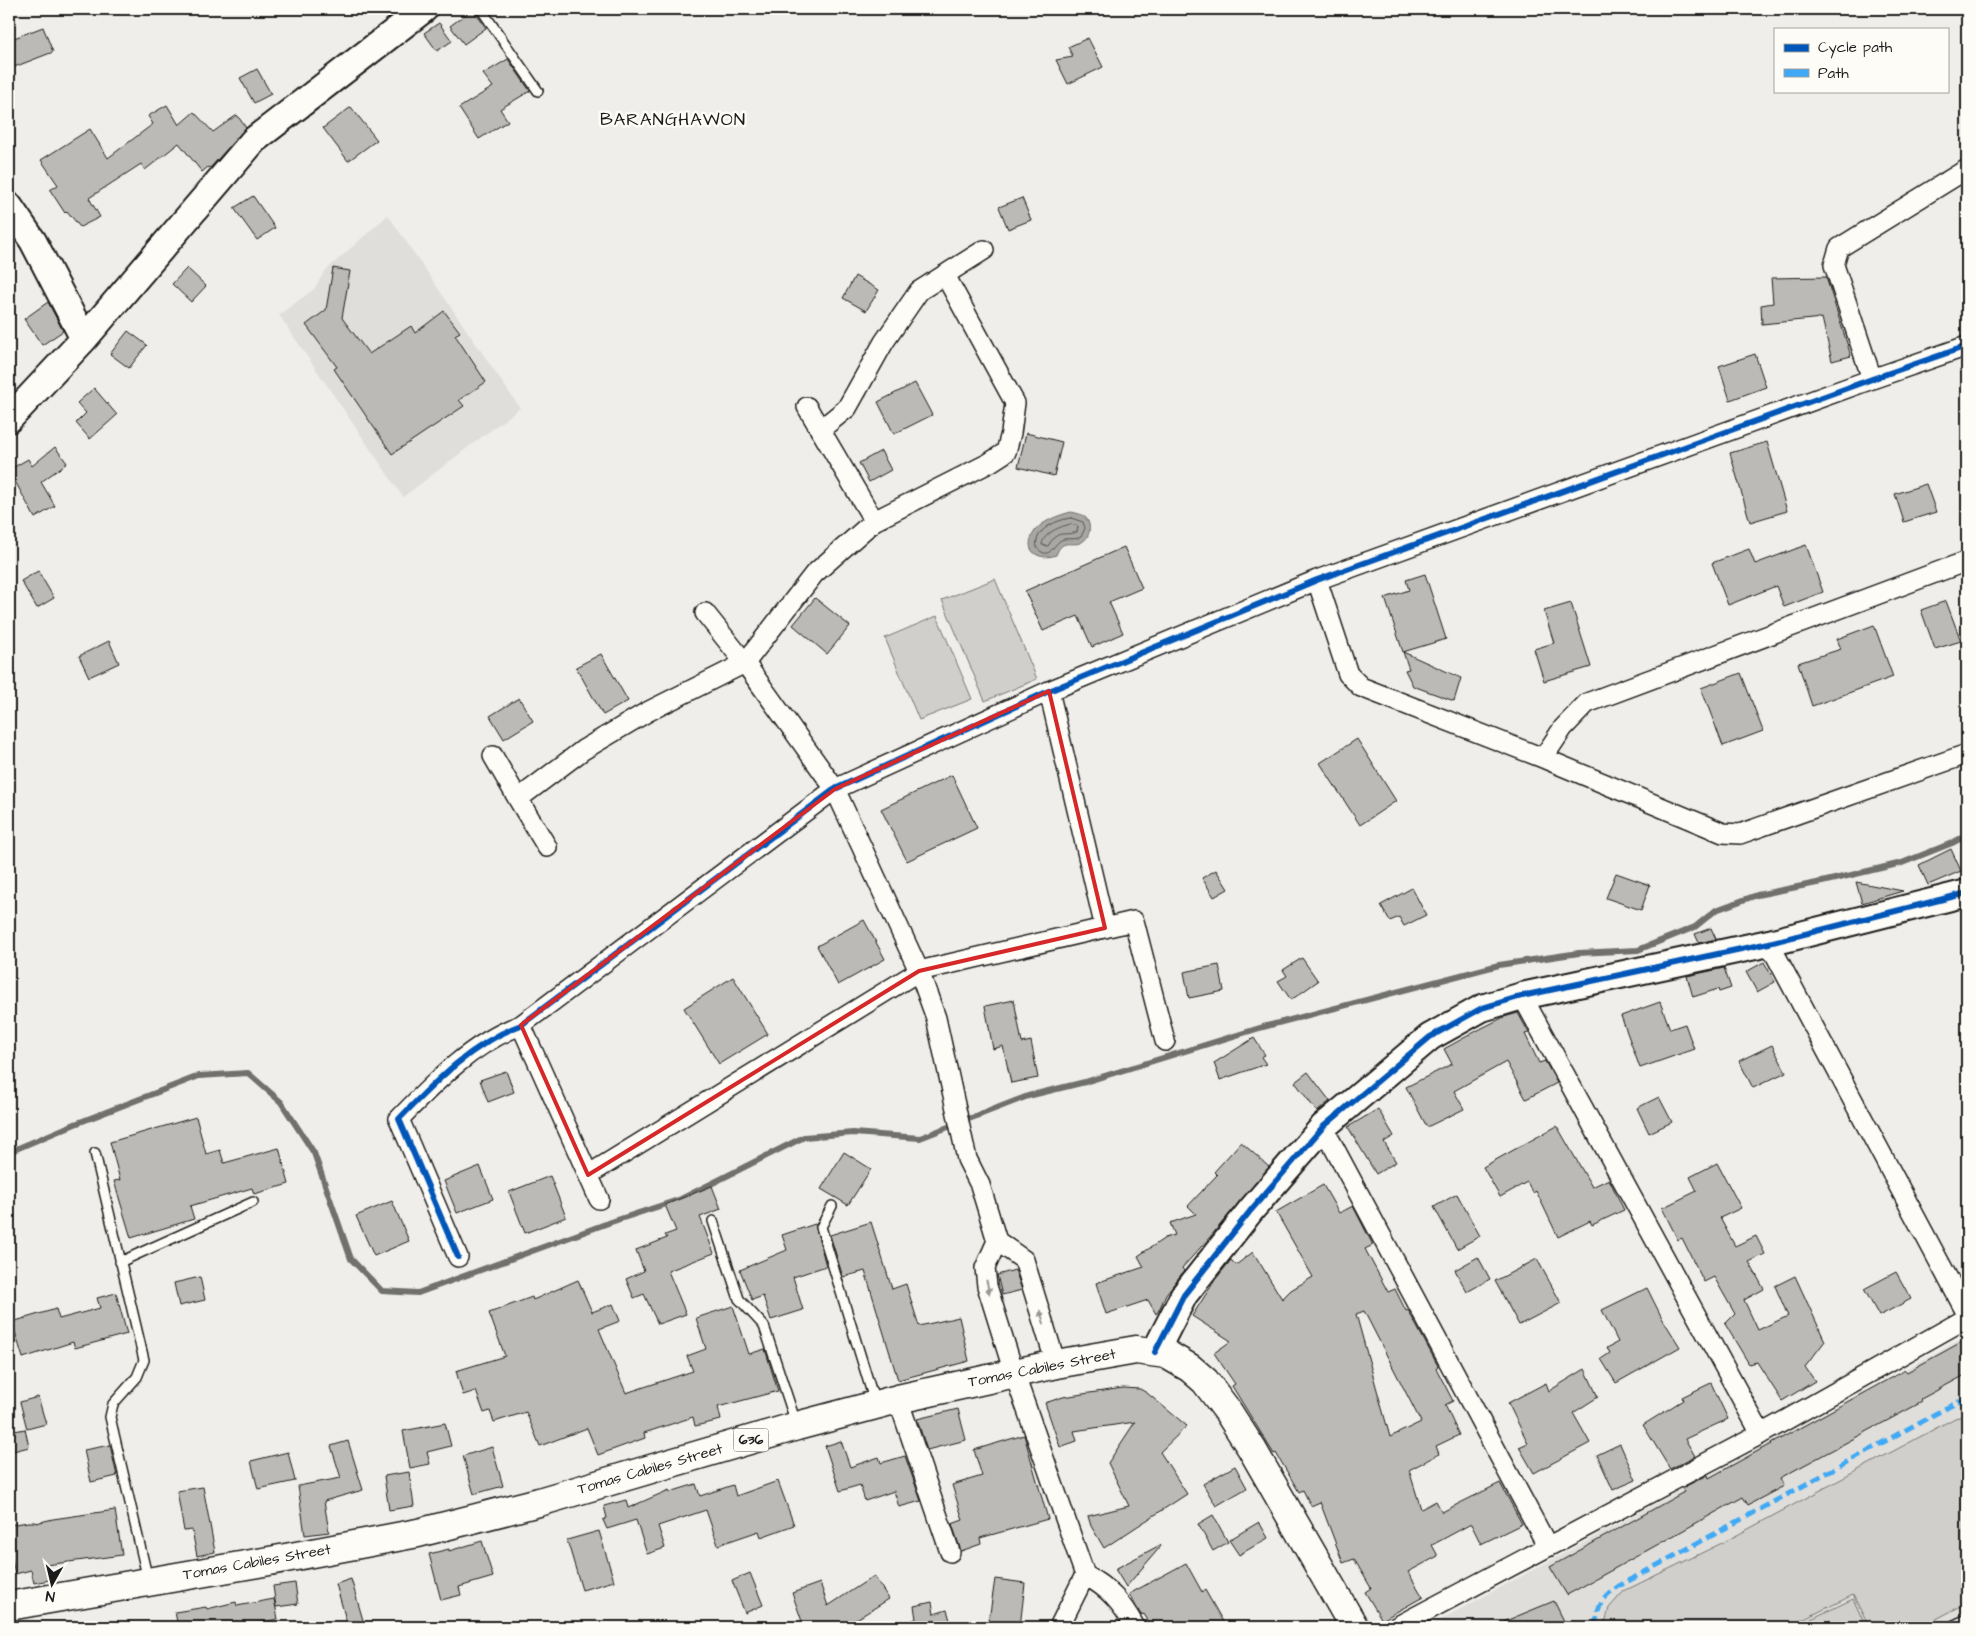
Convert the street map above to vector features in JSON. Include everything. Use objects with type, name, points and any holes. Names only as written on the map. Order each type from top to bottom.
[{"type":"main road","name":"Tomas Cabiles Street","points":[[9,1606],[418,1533],[539,1502],[797,1426],[887,1402],[1056,1364],[1136,1350],[1155,1352],[1176,1359],[1205,1381],[1227,1410],[1252,1449],[1354,1627]]},
{"type":"street","points":[[9,419],[84,339],[254,140],[424,9]]},
{"type":"street","points":[[1872,379],[1834,265],[1839,248],[1967,169]]},
{"type":"street","points":[[9,206],[33,241],[84,339]]},
{"type":"street","points":[[820,430],[847,408],[884,342],[919,291],[984,250]]},
{"type":"street","points":[[518,799],[591,745],[647,712],[745,662],[814,574],[874,521],[1006,452],[1011,434],[1015,402],[945,275]]},
{"type":"street","points":[[458,1257],[399,1119],[453,1066],[501,1033],[520,1025],[835,789],[1049,691],[1317,580],[1967,346]]},
{"type":"street","points":[[807,407],[874,521]]},
{"type":"street","points":[[1543,758],[1564,728],[1587,704],[1967,561]]},
{"type":"street","points":[[1317,580],[1348,674],[1361,687],[1543,758],[1723,833],[1740,834],[1967,754]]},
{"type":"street","points":[[705,613],[745,662],[835,789],[919,971],[936,1018],[967,1160],[980,1185],[997,1241],[1024,1260],[1056,1364]]},
{"type":"street","points":[[1049,691],[1105,928]]},
{"type":"street","points":[[493,756],[546,848]]},
{"type":"street","points":[[1155,1352],[1184,1295],[1251,1210],[1323,1126],[1430,1037],[1482,1008],[1522,996],[1769,943],[1967,893]]},
{"type":"street","points":[[588,1175],[919,971],[1134,921],[1165,1041]]},
{"type":"street","points":[[1769,943],[1967,1314]]},
{"type":"street","points":[[1522,996],[1761,1434]]},
{"type":"street","points":[[520,1025],[599,1199]]},
{"type":"street","points":[[1323,1126],[1548,1547]]},
{"type":"street","points":[[997,1241],[985,1268],[987,1286],[1014,1373],[1085,1575],[1101,1584],[1124,1607],[1135,1627]]},
{"type":"street","points":[[1396,1627],[1761,1434],[1967,1318]]},
{"type":"street","points":[[887,1402],[950,1552]]},
{"type":"street","points":[[1059,1627],[1085,1575]]},
{"type":"lane","points":[[481,9],[538,91]]},
{"type":"lane","points":[[95,1153],[144,1360],[137,1376],[113,1404],[110,1417],[148,1581]]},
{"type":"lane","points":[[120,1262],[253,1202]]},
{"type":"lane","points":[[832,1206],[821,1227],[887,1402]]},
{"type":"lane","points":[[713,1221],[739,1299],[764,1326],[797,1426]]},
{"type":"lane","points":[[1950,1627],[1967,1619]]},
{"type":"highlighted area","points":[[1049,691],[1105,928],[919,971],[588,1175],[521,1025],[835,789]]},
{"type":"shaded area","points":[[388,215],[520,408],[403,497],[279,315],[314,289],[325,271]]},
{"type":"shaded area","points":[[995,579],[1037,679],[985,701],[942,600]]},
{"type":"shaded area","points":[[937,616],[972,699],[919,720],[885,638]]},
{"type":"shaded area","points":[[1967,1336],[1967,1627],[1427,1627]]},
{"type":"shaded area","points":[[1967,1415],[1967,1603],[1921,1627],[1869,1627],[1853,1595],[1788,1627],[1604,1627],[1609,1608],[1624,1591],[1726,1541],[1955,1418]]},
{"type":"shaded area","points":[[1853,1599],[1866,1627],[1794,1627]]},
{"type":"water","points":[[1071,512],[1083,516],[1088,521],[1089,531],[1087,538],[1077,544],[1063,545],[1056,555],[1050,557],[1035,554],[1030,546],[1030,540],[1036,530],[1050,520]]},
{"type":"building","points":[[473,9],[486,28],[464,44],[450,26]]},
{"type":"building","points":[[439,23],[452,41],[437,51],[424,33]]},
{"type":"building","points":[[43,27],[53,52],[9,69],[9,40]]},
{"type":"building","points":[[1088,38],[1103,67],[1068,84],[1056,60],[1073,57],[1068,47]]},
{"type":"building","points":[[508,59],[530,91],[500,109],[508,121],[479,139],[459,108],[493,87],[483,74]]},
{"type":"building","points":[[257,69],[271,94],[254,103],[240,78]]},
{"type":"building","points":[[167,105],[179,125],[194,112],[213,132],[237,115],[246,128],[210,168],[208,167],[202,172],[179,143],[145,170],[141,164],[89,198],[100,217],[80,227],[67,211],[65,213],[50,190],[58,185],[41,160],[90,129],[108,158],[153,124],[148,116]]},
{"type":"building","points":[[351,107],[377,140],[348,161],[323,128]]},
{"type":"building","points":[[253,196],[275,228],[257,240],[234,208]]},
{"type":"building","points":[[1022,198],[1031,220],[1008,229],[999,207]]},
{"type":"building","points":[[187,268],[206,286],[191,302],[172,284]]},
{"type":"building","points":[[333,268],[350,271],[342,318],[369,354],[411,326],[415,333],[444,311],[460,332],[455,335],[486,382],[459,400],[464,406],[392,454],[334,369],[337,367],[306,325],[326,310]]},
{"type":"building","points":[[855,276],[879,290],[866,311],[843,298]]},
{"type":"building","points":[[1826,277],[1851,356],[1832,361],[1822,318],[1762,324],[1761,305],[1773,303],[1771,278]]},
{"type":"building","points":[[48,302],[63,331],[42,345],[24,319]]},
{"type":"building","points":[[128,331],[147,345],[129,368],[110,354]]},
{"type":"building","points":[[1755,354],[1766,387],[1730,400],[1719,366]]},
{"type":"building","points":[[915,383],[932,415],[894,434],[878,402]]},
{"type":"building","points":[[94,388],[117,415],[90,439],[76,423],[86,413],[77,403]]},
{"type":"building","points":[[1026,433],[1062,442],[1054,476],[1018,467]]},
{"type":"building","points":[[1767,442],[1787,511],[1750,522],[1730,453]]},
{"type":"building","points":[[55,447],[67,463],[41,482],[55,506],[35,518],[9,470],[28,459],[32,466]]},
{"type":"building","points":[[881,451],[891,470],[869,482],[859,463]]},
{"type":"building","points":[[1926,484],[1936,512],[1904,522],[1895,494]]},
{"type":"building","points":[[1806,545],[1823,592],[1784,607],[1776,586],[1728,605],[1712,563],[1749,549],[1755,564]]},
{"type":"building","points":[[1124,547],[1142,588],[1109,602],[1123,633],[1092,647],[1078,616],[1043,631],[1025,591]]},
{"type":"building","points":[[38,571],[54,598],[37,608],[21,581]]},
{"type":"building","points":[[1425,574],[1446,639],[1403,652],[1385,598],[1409,590],[1406,580]]},
{"type":"building","points":[[815,598],[850,626],[827,654],[793,625]]},
{"type":"building","points":[[1946,601],[1961,641],[1935,649],[1921,610]]},
{"type":"building","points":[[1571,603],[1591,667],[1544,681],[1534,649],[1554,643],[1544,611]]},
{"type":"building","points":[[1874,625],[1893,677],[1812,706],[1798,663],[1841,649],[1837,639]]},
{"type":"building","points":[[109,641],[119,663],[89,677],[79,656]]},
{"type":"building","points":[[1403,652],[1461,678],[1454,701],[1413,686],[1405,670],[1409,669]]},
{"type":"building","points":[[601,654],[628,701],[603,715],[576,667]]},
{"type":"building","points":[[1741,673],[1763,731],[1723,746],[1701,688]]},
{"type":"building","points":[[519,698],[533,721],[504,739],[490,716]]},
{"type":"building","points":[[1357,739],[1396,801],[1360,825],[1320,763]]},
{"type":"building","points":[[952,775],[977,828],[907,861],[881,809]]},
{"type":"building","points":[[1951,849],[1961,871],[1928,885],[1919,865]]},
{"type":"building","points":[[1216,870],[1228,889],[1214,897],[1202,878]]},
{"type":"building","points":[[1616,873],[1650,885],[1641,910],[1606,898]]},
{"type":"building","points":[[1856,882],[1903,891],[1862,903]]},
{"type":"building","points":[[1412,888],[1426,915],[1404,926],[1399,917],[1390,921],[1381,905]]},
{"type":"building","points":[[864,920],[885,959],[838,985],[817,946]]},
{"type":"building","points":[[1711,928],[1716,939],[1699,943],[1695,934]]},
{"type":"building","points":[[1302,958],[1318,981],[1291,1000],[1278,981],[1287,976],[1283,970]]},
{"type":"building","points":[[1764,962],[1775,982],[1757,992],[1746,972]]},
{"type":"building","points":[[1219,965],[1224,991],[1189,998],[1184,972]]},
{"type":"building","points":[[1724,968],[1731,988],[1719,992],[1718,989],[1693,997],[1687,976]]},
{"type":"building","points":[[733,977],[768,1034],[719,1064],[684,1008]]},
{"type":"building","points":[[1014,1000],[1022,1043],[1031,1041],[1038,1078],[1011,1083],[1003,1046],[993,1049],[985,1006]]},
{"type":"building","points":[[1660,1002],[1670,1029],[1685,1024],[1694,1049],[1640,1068],[1621,1016]]},
{"type":"building","points":[[1518,1013],[1529,1033],[1525,1034],[1539,1063],[1545,1061],[1557,1083],[1526,1099],[1506,1062],[1454,1091],[1464,1109],[1427,1127],[1406,1087],[1452,1064],[1444,1049],[1504,1017]]},
{"type":"building","points":[[1254,1038],[1265,1055],[1261,1057],[1266,1064],[1220,1080],[1214,1063]]},
{"type":"building","points":[[1772,1045],[1786,1072],[1753,1088],[1739,1061]]},
{"type":"building","points":[[506,1071],[514,1092],[488,1102],[480,1080]]},
{"type":"building","points":[[1308,1072],[1330,1101],[1317,1112],[1295,1082]]},
{"type":"building","points":[[1659,1097],[1672,1122],[1649,1133],[1637,1108]]},
{"type":"building","points":[[1378,1109],[1394,1136],[1384,1142],[1396,1162],[1376,1174],[1348,1127]]},
{"type":"building","points":[[196,1117],[206,1154],[220,1150],[224,1163],[279,1148],[289,1184],[254,1194],[252,1188],[190,1206],[194,1219],[131,1238],[114,1181],[120,1180],[110,1142]]},
{"type":"building","points":[[1557,1126],[1592,1187],[1609,1179],[1624,1210],[1592,1225],[1590,1221],[1558,1237],[1536,1191],[1533,1193],[1527,1182],[1500,1197],[1483,1167]]},
{"type":"building","points":[[1241,1142],[1269,1167],[1182,1268],[1184,1271],[1166,1294],[1156,1314],[1148,1300],[1106,1314],[1096,1283],[1144,1267],[1138,1256],[1165,1238],[1175,1235],[1170,1223],[1196,1214],[1188,1206],[1217,1175],[1214,1172]]},
{"type":"building","points":[[844,1152],[871,1169],[848,1205],[821,1189]]},
{"type":"building","points":[[1717,1163],[1741,1208],[1720,1218],[1735,1246],[1756,1236],[1765,1254],[1749,1262],[1764,1289],[1744,1300],[1758,1330],[1788,1316],[1775,1286],[1795,1276],[1825,1341],[1805,1367],[1815,1381],[1782,1401],[1757,1362],[1749,1364],[1725,1324],[1735,1314],[1714,1277],[1704,1282],[1682,1238],[1678,1240],[1662,1208],[1697,1191],[1690,1177]]},
{"type":"building","points":[[480,1166],[493,1199],[457,1213],[444,1181]]},
{"type":"building","points":[[550,1176],[566,1217],[525,1233],[509,1192]]},
{"type":"building","points":[[1323,1185],[1339,1213],[1353,1206],[1373,1245],[1365,1249],[1388,1292],[1395,1289],[1438,1366],[1436,1368],[1453,1401],[1445,1405],[1459,1435],[1436,1446],[1439,1454],[1409,1470],[1421,1509],[1436,1501],[1442,1512],[1500,1483],[1522,1524],[1481,1544],[1471,1524],[1432,1545],[1438,1556],[1408,1572],[1423,1597],[1382,1620],[1365,1592],[1371,1588],[1354,1559],[1343,1563],[1320,1502],[1311,1506],[1303,1490],[1299,1492],[1232,1386],[1235,1384],[1214,1353],[1231,1341],[1192,1316],[1215,1280],[1231,1260],[1236,1265],[1253,1252],[1282,1299],[1291,1290],[1313,1277],[1276,1212]],"holes":[[[1364,1311],[1421,1422],[1390,1437],[1356,1314]]]},
{"type":"building","points":[[712,1186],[721,1209],[700,1217],[714,1253],[668,1271],[686,1314],[658,1324],[644,1294],[634,1298],[626,1279],[644,1271],[636,1250],[667,1238],[665,1235],[676,1231],[665,1205]]},
{"type":"building","points":[[1457,1194],[1480,1236],[1457,1249],[1434,1207]]},
{"type":"building","points":[[392,1201],[409,1241],[374,1256],[356,1216]]},
{"type":"building","points":[[871,1222],[892,1289],[906,1284],[919,1326],[959,1317],[969,1361],[898,1380],[865,1271],[843,1277],[830,1235]]},
{"type":"building","points":[[815,1224],[826,1266],[793,1277],[803,1310],[771,1320],[763,1296],[752,1300],[740,1270],[787,1250],[782,1235]]},
{"type":"building","points":[[1478,1257],[1490,1279],[1467,1292],[1455,1270]]},
{"type":"building","points":[[1537,1259],[1561,1303],[1519,1325],[1495,1281]]},
{"type":"building","points":[[1015,1270],[1022,1290],[1002,1295],[997,1275]]},
{"type":"building","points":[[1896,1272],[1911,1299],[1879,1316],[1864,1289]]},
{"type":"building","points":[[200,1277],[205,1300],[179,1306],[174,1283]]},
{"type":"building","points":[[578,1280],[592,1312],[613,1304],[620,1321],[599,1329],[626,1393],[693,1371],[687,1356],[706,1349],[696,1318],[733,1306],[749,1354],[765,1349],[778,1391],[718,1407],[721,1420],[695,1426],[693,1417],[644,1433],[645,1438],[598,1455],[587,1428],[540,1446],[526,1412],[494,1422],[490,1411],[484,1413],[476,1391],[463,1395],[456,1371],[505,1356],[489,1313],[532,1297],[533,1300]]},
{"type":"building","points":[[1647,1288],[1662,1318],[1680,1347],[1616,1383],[1601,1359],[1610,1353],[1607,1348],[1618,1342],[1602,1310]]},
{"type":"building","points":[[116,1293],[127,1334],[75,1348],[73,1342],[23,1358],[12,1322],[56,1309],[59,1319],[100,1308],[97,1298]]},
{"type":"building","points":[[1967,1339],[1967,1374],[1921,1399],[1922,1402],[1780,1478],[1784,1486],[1748,1505],[1743,1497],[1567,1595],[1550,1567],[1684,1492],[1682,1488],[1708,1475],[1709,1478],[1905,1370],[1907,1372]]},
{"type":"building","points":[[1585,1369],[1598,1397],[1573,1413],[1590,1443],[1534,1473],[1519,1447],[1528,1443],[1508,1403],[1546,1383],[1549,1391]]},
{"type":"building","points":[[1711,1383],[1728,1419],[1685,1439],[1695,1456],[1670,1469],[1643,1425],[1683,1400],[1682,1397]]},
{"type":"building","points":[[1123,1388],[1140,1389],[1147,1393],[1187,1426],[1160,1452],[1187,1494],[1104,1548],[1091,1526],[1088,1516],[1129,1506],[1108,1463],[1135,1422],[1074,1431],[1077,1441],[1060,1447],[1045,1403],[1063,1397]]},
{"type":"building","points":[[38,1397],[46,1424],[27,1429],[20,1402]]},
{"type":"building","points":[[958,1409],[966,1440],[927,1450],[917,1419]]},
{"type":"building","points":[[445,1423],[451,1446],[427,1452],[430,1464],[410,1468],[403,1431]]},
{"type":"building","points":[[25,1429],[29,1447],[9,1452],[9,1432]]},
{"type":"building","points":[[1024,1435],[1048,1519],[980,1538],[981,1544],[961,1551],[952,1524],[963,1520],[952,1485],[982,1476],[974,1450]]},
{"type":"building","points":[[348,1441],[363,1490],[324,1501],[329,1532],[305,1535],[298,1486],[341,1478],[331,1446]]},
{"type":"building","points":[[841,1441],[850,1467],[879,1457],[881,1463],[905,1456],[921,1501],[899,1507],[894,1491],[865,1501],[860,1485],[840,1491],[825,1446]]},
{"type":"building","points":[[1620,1444],[1636,1480],[1613,1490],[1597,1455]]},
{"type":"building","points":[[110,1445],[117,1476],[91,1482],[84,1450]]},
{"type":"building","points":[[492,1447],[503,1486],[474,1494],[463,1456]]},
{"type":"building","points":[[288,1452],[295,1481],[258,1489],[251,1461]]},
{"type":"building","points":[[1235,1466],[1247,1488],[1216,1506],[1203,1484]]},
{"type":"building","points":[[409,1472],[414,1506],[389,1510],[384,1476]]},
{"type":"building","points":[[778,1481],[794,1525],[761,1537],[759,1531],[718,1545],[706,1510],[658,1526],[665,1548],[647,1554],[636,1520],[607,1529],[603,1520],[607,1518],[604,1506],[626,1500],[628,1508],[669,1490],[670,1492],[696,1484],[700,1496],[733,1485],[736,1496]]},
{"type":"building","points":[[203,1487],[215,1552],[197,1556],[192,1530],[184,1531],[177,1491]]},
{"type":"building","points":[[115,1510],[122,1555],[46,1565],[49,1580],[34,1583],[31,1570],[15,1574],[9,1546],[9,1525],[28,1522],[36,1523]]},
{"type":"building","points":[[1213,1515],[1228,1542],[1213,1551],[1198,1524]]},
{"type":"building","points":[[1259,1522],[1268,1538],[1239,1555],[1229,1540]]},
{"type":"building","points":[[599,1531],[614,1581],[582,1590],[567,1540]]},
{"type":"building","points":[[482,1541],[493,1577],[459,1587],[461,1595],[441,1600],[429,1554],[449,1549],[449,1551]]},
{"type":"building","points":[[1161,1546],[1126,1587],[1115,1569]]},
{"type":"building","points":[[1186,1563],[1202,1592],[1205,1590],[1226,1627],[1152,1627],[1144,1614],[1141,1615],[1129,1594]]},
{"type":"building","points":[[750,1573],[763,1605],[745,1613],[732,1581]]},
{"type":"building","points":[[874,1576],[889,1599],[844,1627],[804,1627],[792,1593],[820,1583],[828,1606]]},
{"type":"building","points":[[351,1579],[365,1627],[348,1627],[336,1584]]},
{"type":"building","points":[[995,1579],[1025,1583],[1020,1627],[988,1627]]},
{"type":"building","points":[[295,1583],[298,1604],[276,1607],[273,1586]]},
{"type":"building","points":[[274,1599],[278,1619],[237,1627],[178,1627],[175,1612],[206,1607],[207,1609],[236,1602],[237,1606]]},
{"type":"building","points":[[1554,1601],[1567,1627],[1491,1627]]},
{"type":"building","points":[[932,1602],[934,1614],[947,1610],[952,1627],[903,1627],[903,1623],[916,1619],[914,1606]]},
{"type":"waterway","points":[[9,1152],[199,1076],[248,1073],[281,1102],[314,1153],[351,1259],[382,1291],[418,1293],[611,1222],[681,1199],[804,1137],[853,1133],[920,1138],[1028,1096],[1085,1082],[1263,1027],[1499,965],[1579,953],[1638,950],[1695,927],[1716,910],[1757,895],[1902,863],[1967,835]]},
{"type":"marked path","points":[[1595,1627],[1601,1603],[1619,1586],[1935,1414],[1958,1402],[1967,1401]]},
{"type":"cycle path","points":[[458,1257],[399,1119],[440,1078],[470,1053],[486,1042],[521,1025],[835,789],[1049,691],[1317,580],[1967,346]]},
{"type":"cycle path","points":[[1155,1352],[1184,1295],[1251,1210],[1323,1127],[1430,1037],[1482,1008],[1522,996],[1769,943],[1967,893]]},
{"type":"district","name":"BARANGHAWON","points":[[673,119]]}]
